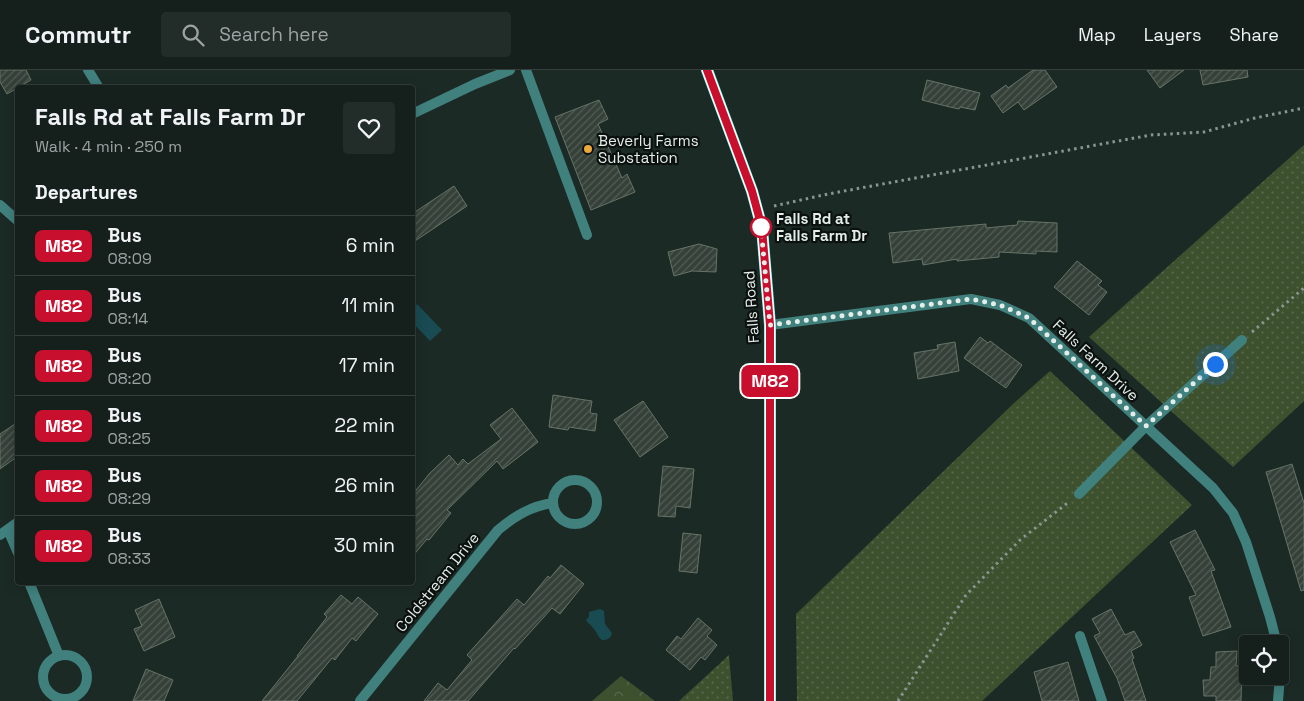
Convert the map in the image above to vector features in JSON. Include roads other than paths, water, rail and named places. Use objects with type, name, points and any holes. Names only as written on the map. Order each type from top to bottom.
[{"type":"main road","name":"Falls Road","points":[[707,70],[758,208],[762,228],[770,325],[770,701]]},
{"type":"street","points":[[88,70],[97,85]]},
{"type":"street","points":[[415,113],[475,84],[510,70]]},
{"type":"street","points":[[526,70],[587,235]]},
{"type":"street","points":[[0,204],[15,218]]},
{"type":"street","name":"Falls Farm Drive","points":[[770,325],[971,299],[1000,305],[1029,318],[1213,488],[1233,513],[1246,542],[1274,635]]},
{"type":"street","points":[[1079,494],[1146,426],[1242,340]]},
{"type":"street","points":[[578,480],[591,488],[597,501],[592,516],[586,521],[572,524],[559,517],[553,503],[554,495],[563,484],[578,480]]},
{"type":"street","name":"Coldstream Drive","points":[[360,701],[498,530],[517,515],[534,506],[553,503]]},
{"type":"street","points":[[15,524],[4,532],[15,549]]},
{"type":"street","points":[[30,585],[59,656]]},
{"type":"street","points":[[1080,636],[1102,701]]},
{"type":"street","points":[[59,656],[74,656],[80,660],[88,674],[84,689],[79,695],[72,698],[57,698],[50,693],[43,680],[47,665],[59,656]]},
{"type":"street","points":[[1278,701],[1279,685]]},
{"type":"water","points":[[417,304],[442,330],[430,341],[415,325],[415,306]]},
{"type":"water","points":[[600,609],[604,611],[605,624],[612,633],[610,638],[606,640],[600,638],[586,620],[589,617],[589,612]]},
{"type":"place","name":"Beverly Farms Substation","points":[[588,149]]},
{"type":"place","name":"Falls Rd at Falls Farm Dr","points":[[761,227]]}]
